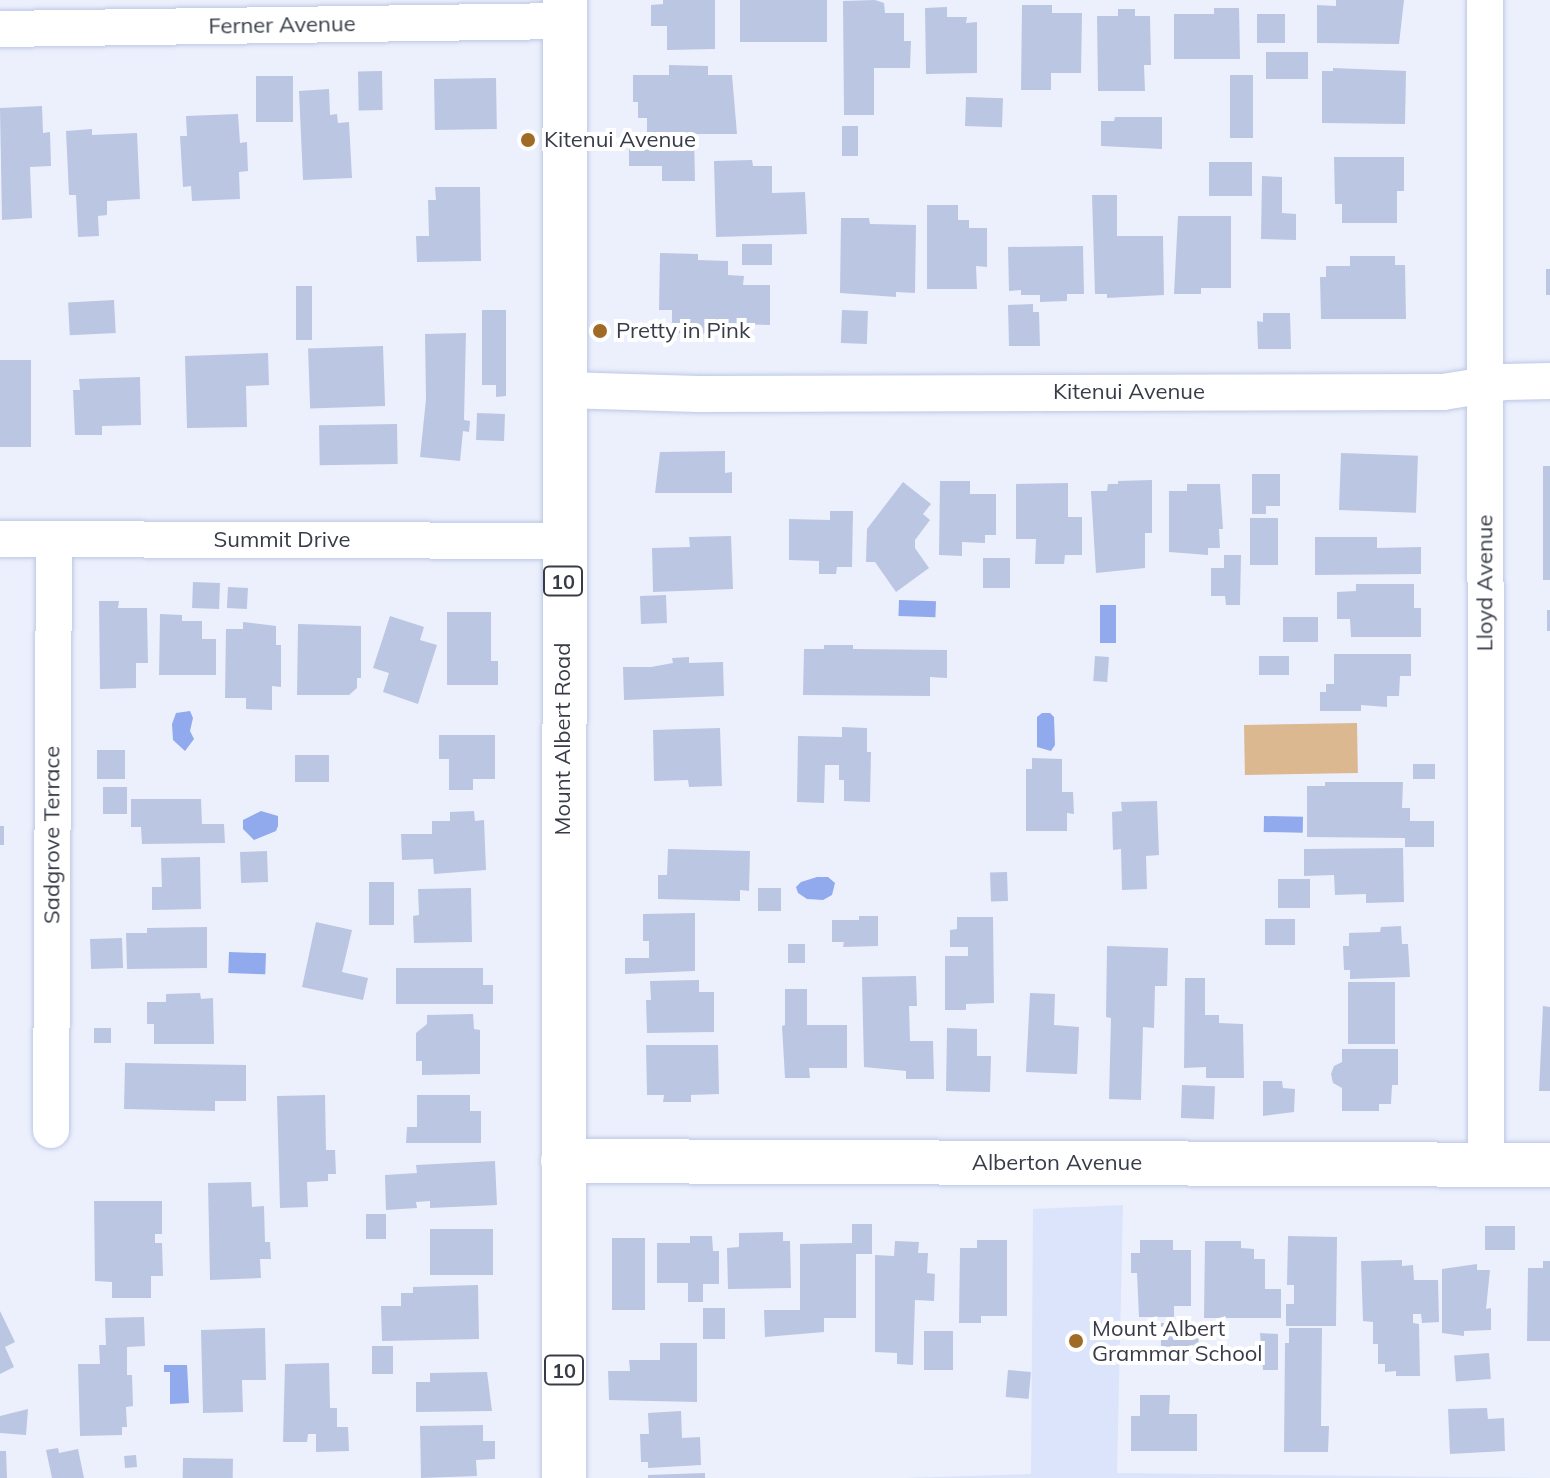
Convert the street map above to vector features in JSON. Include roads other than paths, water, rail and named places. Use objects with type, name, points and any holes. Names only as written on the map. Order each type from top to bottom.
[{"type":"main road","name":"Mount Albert Road","points":[[564,1478],[565,11]]},
{"type":"main road","name":"Alberton Avenue","points":[[563,1161],[1550,1165]]},
{"type":"street","name":"Lloyd Avenue","points":[[1485,0],[1486,1165]]},
{"type":"street","name":"Ferner Avenue","points":[[0,29],[565,11]]},
{"type":"street","name":"Kitenui Avenue","points":[[564,390],[698,394],[1443,392],[1550,381]]},
{"type":"street","name":"Summit Drive","points":[[0,539],[563,541]]},
{"type":"street","name":"Sadgrove Terrace","points":[[51,1130],[54,540]]},
{"type":"water","points":[[899,600],[936,601],[935,617],[898,616]]},
{"type":"water","points":[[1100,605],[1116,605],[1116,643],[1100,643]]},
{"type":"water","points":[[190,711],[193,718],[190,731],[194,739],[185,751],[173,740],[172,724],[176,713]]},
{"type":"water","points":[[1050,713],[1054,717],[1055,745],[1051,751],[1037,747],[1037,717]]},
{"type":"water","points":[[261,811],[278,816],[278,826],[276,831],[254,840],[243,829],[243,820]]},
{"type":"water","points":[[1264,816],[1303,817],[1303,833],[1264,832]]},
{"type":"water","points":[[828,877],[835,883],[832,895],[823,900],[807,899],[798,893],[796,887],[801,882]]},
{"type":"water","points":[[229,952],[266,953],[265,974],[228,973]]},
{"type":"water","points":[[164,1365],[187,1365],[189,1403],[170,1404],[170,1372],[164,1372]]},
{"type":"place","name":"Kitenui Avenue","points":[[528,140]]},
{"type":"place","name":"Pretty in Pink","points":[[600,331]]},
{"type":"place","name":"Mount Albert Grammar School","points":[[1076,1341]]}]
